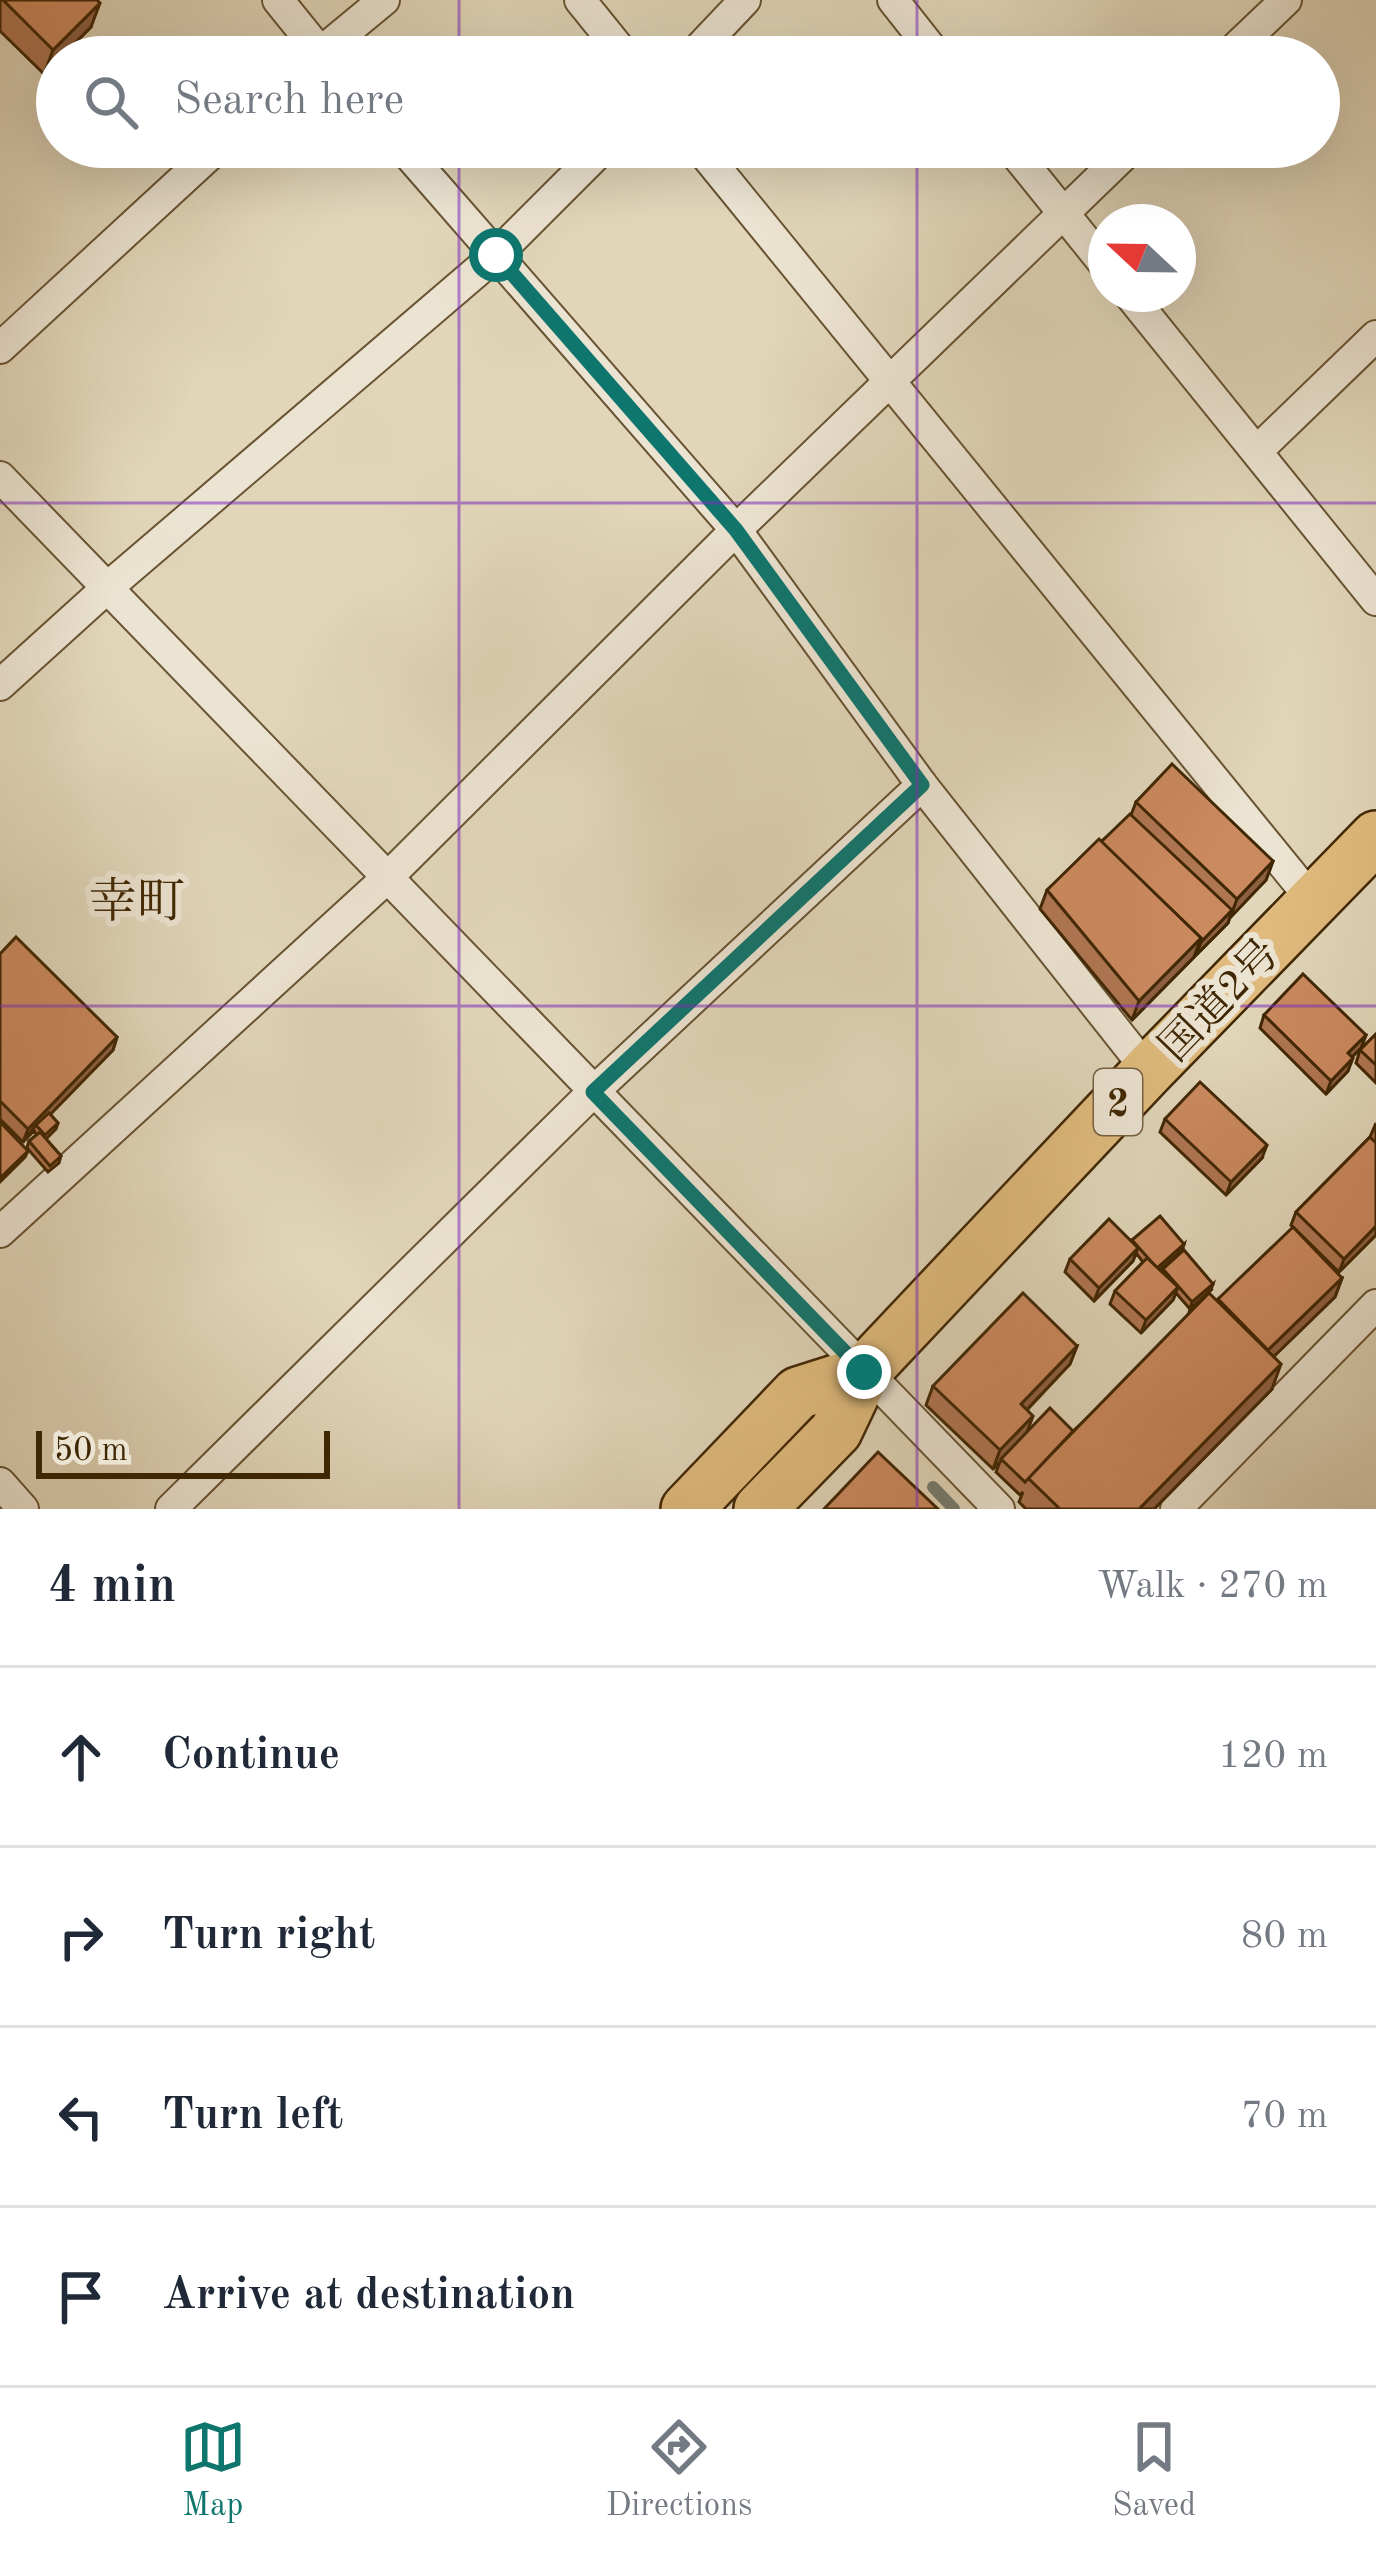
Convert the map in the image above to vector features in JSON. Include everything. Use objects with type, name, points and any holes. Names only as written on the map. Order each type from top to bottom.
[{"type":"highway","name":"国道2号","points":[[760,1509],[836,1431],[864,1372],[1376,838]]},
{"type":"highway","name":"国道2号","points":[[686,1509],[798,1393],[864,1372]]},
{"type":"street","points":[[278,0],[305,36]]},
{"type":"street","points":[[343,36],[384,0]]},
{"type":"street","points":[[580,0],[609,36]]},
{"type":"street","points":[[712,36],[745,0]]},
{"type":"street","points":[[893,0],[921,36]]},
{"type":"street","points":[[1248,36],[1286,0]]},
{"type":"street","points":[[0,348],[195,168]]},
{"type":"street","points":[[420,168],[736,530],[922,785],[1148,1071]]},
{"type":"street","points":[[0,685],[496,255],[583,168]]},
{"type":"street","points":[[716,168],[1313,901]]},
{"type":"street","points":[[1027,168],[1088,244]]},
{"type":"street","points":[[0,1232],[388,877],[736,530],[1110,168]]},
{"type":"street","points":[[1145,312],[1376,600]]},
{"type":"street","points":[[1258,450],[1376,336]]},
{"type":"street","points":[[0,477],[999,1509]]},
{"type":"street","points":[[170,1509],[593,1092],[922,785]]},
{"type":"street","points":[[1176,1509],[1376,1305]]},
{"type":"street","points":[[0,1483],[23,1509]]},
{"type":"building","points":[[3,0],[100,3],[67,36],[39,36]]},
{"type":"building","points":[[1172,764],[1273,861],[1237,899],[1136,802]]},
{"type":"building","points":[[1130,814],[1232,910],[1201,942],[1101,842]]},
{"type":"building","points":[[1099,839],[1201,938],[1139,1001],[1047,890]]},
{"type":"building","points":[[16,937],[117,1037],[28,1129],[0,1101],[0,954]]},
{"type":"building","points":[[1303,974],[1366,1035],[1331,1081],[1264,1015]]},
{"type":"building","points":[[1376,1034],[1376,1065],[1360,1050]]},
{"type":"building","points":[[1200,1082],[1267,1145],[1231,1182],[1165,1119]]},
{"type":"building","points":[[49,1113],[58,1123],[45,1135],[36,1125]]},
{"type":"building","points":[[0,1122],[28,1151],[0,1178]]},
{"type":"building","points":[[40,1132],[61,1156],[50,1166],[29,1141]]},
{"type":"building","points":[[1370,1137],[1376,1143],[1376,1226],[1344,1259],[1296,1212]]},
{"type":"building","points":[[1160,1216],[1184,1244],[1157,1268],[1132,1240]]},
{"type":"building","points":[[1109,1219],[1138,1248],[1099,1288],[1070,1259]]},
{"type":"building","points":[[1293,1227],[1342,1278],[1268,1350],[1218,1299]]},
{"type":"building","points":[[1184,1250],[1213,1284],[1192,1302],[1163,1269]]},
{"type":"building","points":[[1147,1258],[1178,1287],[1146,1320],[1115,1291]]},
{"type":"building","points":[[1023,1293],[1077,1346],[1021,1404],[1033,1416],[1000,1450],[933,1386]]},
{"type":"building","points":[[1209,1293],[1281,1364],[1139,1509],[1060,1509],[1028,1478]]},
{"type":"building","points":[[1050,1408],[1073,1431],[1025,1482],[1001,1459]]},
{"type":"building","points":[[878,1452],[938,1509],[824,1509]]},
{"type":"waterway","points":[[933,1487],[954,1509]]},
{"type":"district","name":"幸町","points":[[137,900]]},
{"type":"route","points":[[496,255],[736,530],[922,785],[593,1092],[864,1372]]}]
